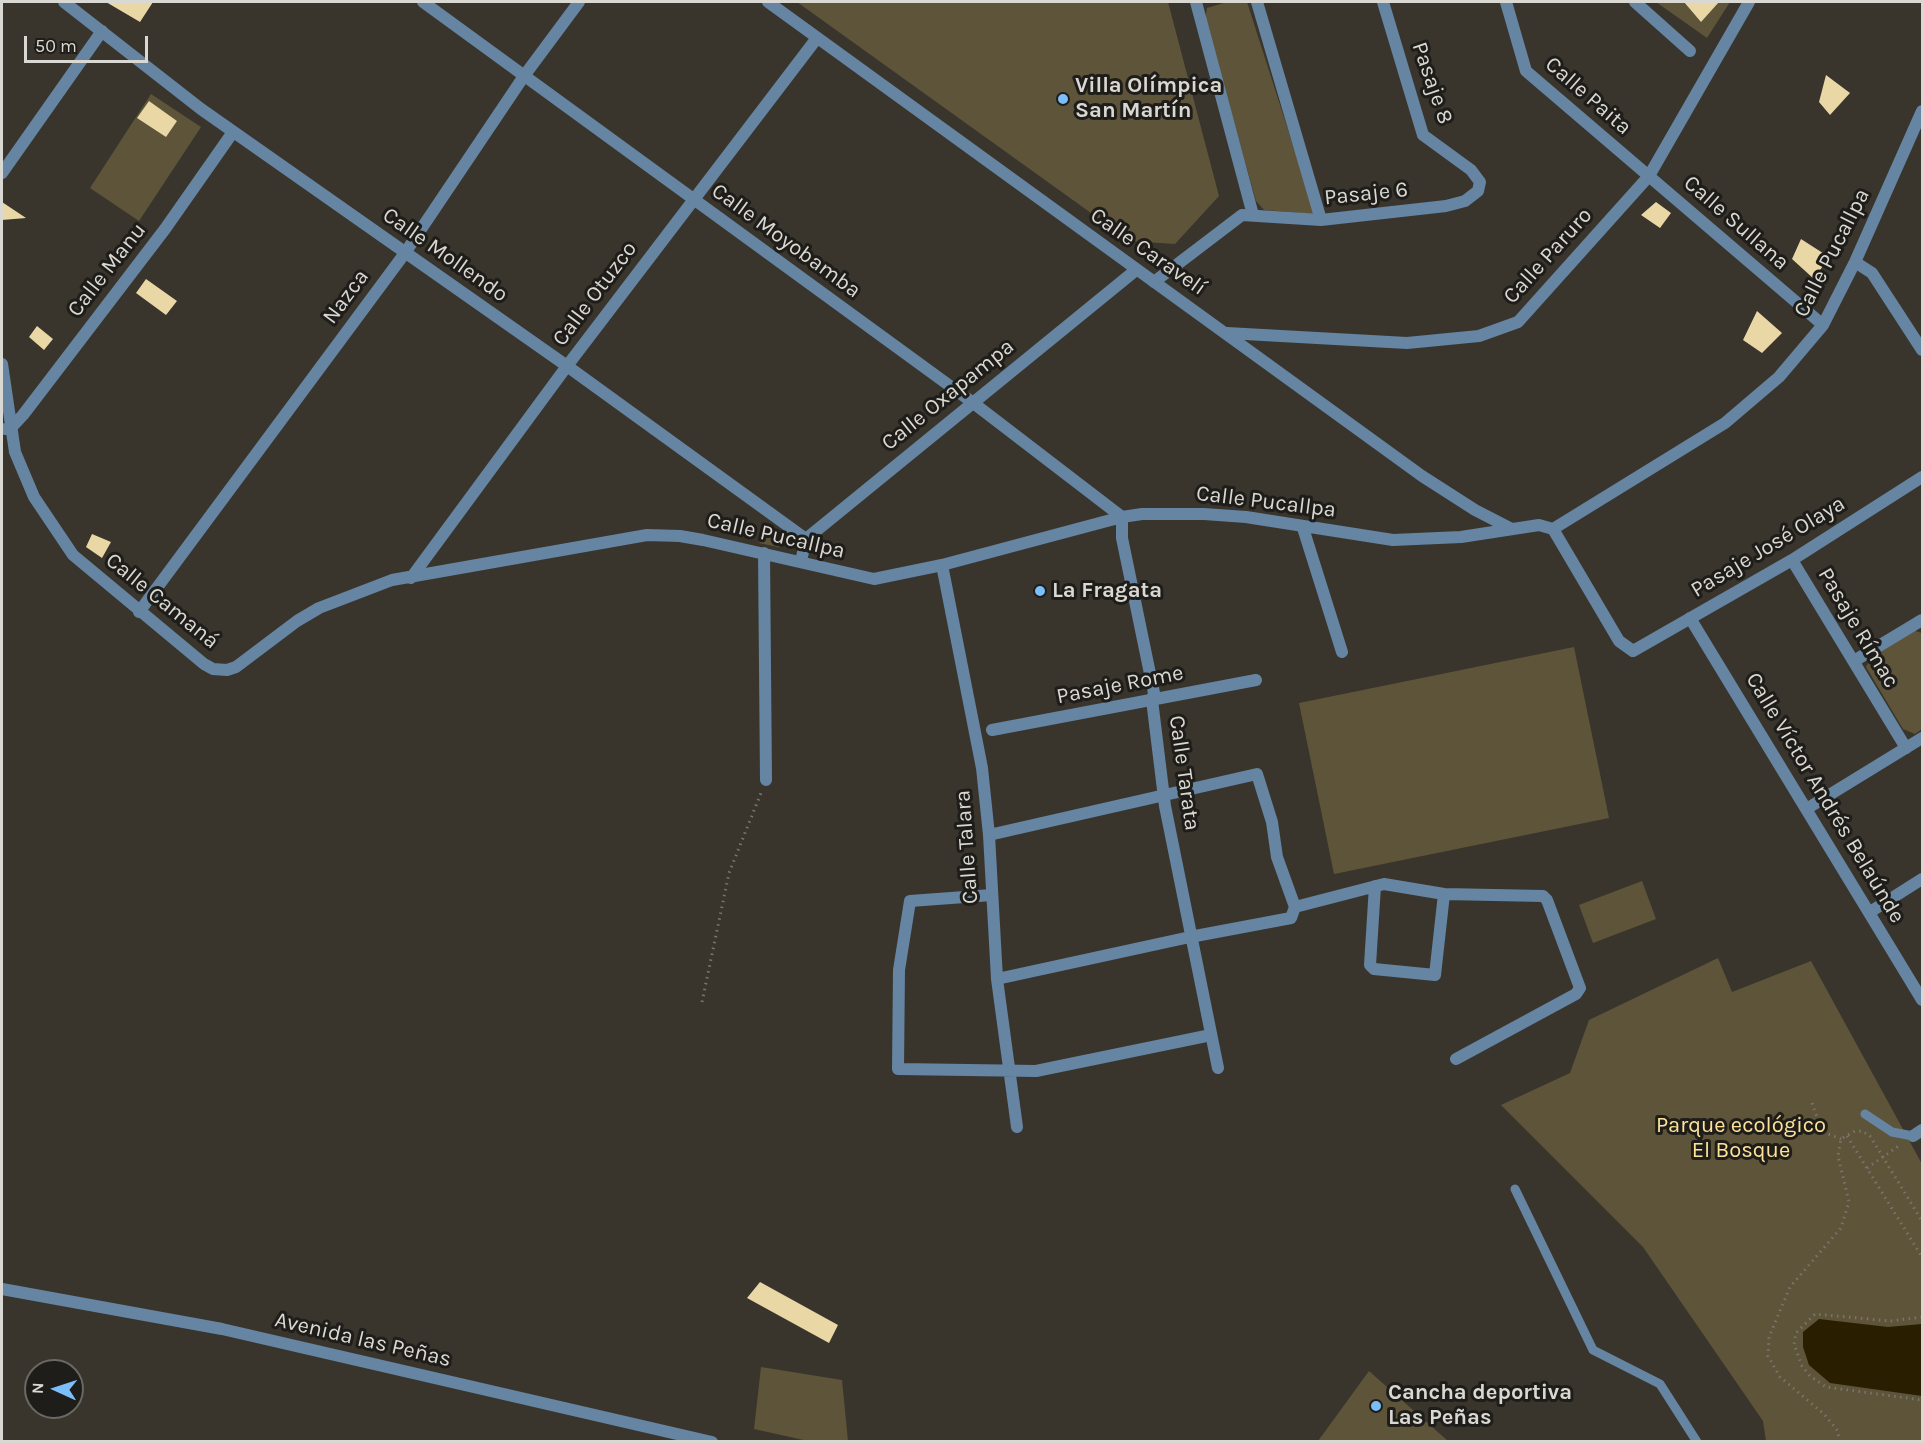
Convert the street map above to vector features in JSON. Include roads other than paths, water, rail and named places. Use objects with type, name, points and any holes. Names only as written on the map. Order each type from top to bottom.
[{"type":"street","name":"Calle Mollendo","points":[[64,2],[233,132],[567,366],[806,539]]},
{"type":"street","name":"Calle Moyobamba","points":[[423,2],[972,402],[1122,517]]},
{"type":"street","name":"Nazca","points":[[140,612],[405,253],[524,76],[579,2]]},
{"type":"street","name":"Calle Caravelí","points":[[768,2],[1422,476],[1475,510],[1510,528]]},
{"type":"street","points":[[1257,2],[1321,220]]},
{"type":"street","name":"Pasaje 8","points":[[1383,2],[1423,135],[1471,170],[1480,182],[1478,191]]},
{"type":"street","name":"Calle Paita","points":[[1506,2],[1526,71],[1649,176]]},
{"type":"street","points":[[1637,2],[1690,51]]},
{"type":"street","name":"Calle Paruro","points":[[1227,333],[1407,343],[1479,336],[1518,322],[1649,176],[1749,2]]},
{"type":"street","points":[[1154,282],[1242,215],[1253,215],[1200,3]]},
{"type":"street","points":[[2,173],[102,31]]},
{"type":"street","name":"Calle Otuzco","points":[[411,578],[567,366],[817,38]]},
{"type":"street","name":"Calle Pucallpa","points":[[411,578],[581,545],[647,535],[680,536],[874,579],[942,565],[1122,517],[1204,514],[1393,540],[1461,537],[1539,525],[1553,529],[1725,423],[1779,377],[1823,325],[1855,262],[1923,111]]},
{"type":"street","name":"Calle Manu","points":[[6,429],[165,230],[233,132]]},
{"type":"street","name":"Calle Sullana","points":[[1649,176],[1823,325]]},
{"type":"street","name":"Pasaje 6","points":[[1253,215],[1321,220],[1446,206],[1465,201],[1478,191]]},
{"type":"street","points":[[1855,262],[1872,273],[1923,350]]},
{"type":"street","name":"Calle Oxapampa","points":[[806,539],[1136,270]]},
{"type":"street","name":"Calle Camaná","points":[[2,364],[6,429],[34,497],[73,555],[140,612],[213,669],[227,670],[237,667],[297,621],[319,608],[392,580],[411,578]]},
{"type":"street","name":"Pasaje José Olaya","points":[[1553,529],[1619,641],[1633,651],[1792,560],[1923,477]]},
{"type":"street","name":"Calle Tarata","points":[[1122,517],[1122,538],[1154,693],[1152,700],[1163,796],[1218,1068]]},
{"type":"street","points":[[1303,528],[1342,652]]},
{"type":"street","points":[[801,561],[806,539]]},
{"type":"street","points":[[764,553],[766,780]]},
{"type":"street","name":"Pasaje Rímac","points":[[1792,560],[1906,748]]},
{"type":"street","name":"Calle Talara","points":[[942,565],[982,768],[989,835],[997,979],[1017,1127]]},
{"type":"street","name":"Calle Víctor Andrés Belaúnde","points":[[1690,618],[1808,808],[1923,1000]]},
{"type":"street","points":[[1854,661],[1922,622]]},
{"type":"street","name":"Pasaje Rome","points":[[992,730],[1256,680]]},
{"type":"street","points":[[1808,808],[1923,738]]},
{"type":"street","points":[[989,835],[1259,775],[1272,822],[1277,856],[1294,907],[1292,918],[1190,937],[997,979]]},
{"type":"street","points":[[1870,912],[1923,879]]},
{"type":"street","points":[[1294,907],[1384,884],[1444,894],[1543,896],[1547,900],[1580,988],[1576,994],[1456,1059]]},
{"type":"street","points":[[1375,886],[1370,965],[1374,969],[1435,975],[1444,894]]},
{"type":"street","points":[[992,895],[910,901],[899,970],[898,1069],[1009,1072],[1053,1068],[1211,1035]]},
{"type":"street","name":"Avenida las Peñas","points":[[2,1289],[222,1329],[712,1442]]},
{"type":"lane","points":[[1864,1114],[1892,1132],[1918,1133]]},
{"type":"lane","points":[[1515,1189],[1590,1346],[1593,1350],[1660,1384],[1697,1442]]},
{"type":"place","name":"Villa Olímpica San Martín","points":[[1063,99]]},
{"type":"place","name":"La Fragata","points":[[1040,591]]},
{"type":"place","name":"Cancha deportiva Las Peñas","points":[[1376,1406]]},
{"type":"park label","name":"Parque ecológico El Bosque","points":[[1741,1138]]}]
